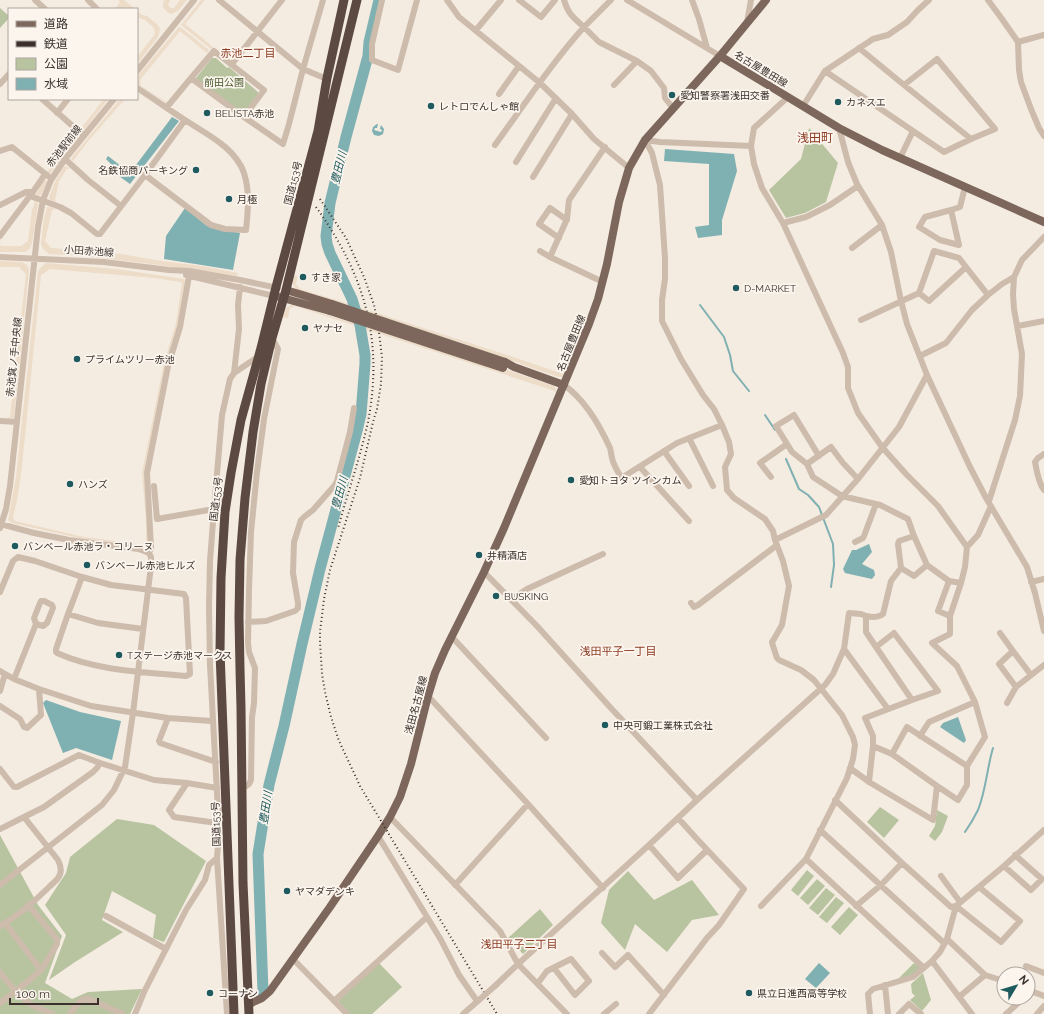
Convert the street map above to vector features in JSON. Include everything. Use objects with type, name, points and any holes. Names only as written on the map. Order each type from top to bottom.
[{"type":"highway","name":"国道153号","points":[[249,1014],[243,883],[239,637],[240,560],[245,498],[260,384],[272,338],[280,293],[318,131],[327,78],[344,0]]},
{"type":"highway","name":"国道153号","points":[[234,1014],[220,652],[220,578],[225,512],[241,420],[259,356],[280,293],[357,0]]},
{"type":"highway","points":[[227,817],[243,817]]},
{"type":"main road","points":[[720,56],[766,0]]},
{"type":"main road","name":"名古屋豊田線","points":[[280,293],[331,307],[567,387],[598,299],[607,264],[619,202],[629,168],[645,140],[720,56],[839,128],[882,150],[1044,222]]},
{"type":"main road","name":"浅田名古屋線","points":[[249,1004],[262,998],[270,991],[390,817],[400,797],[411,764],[435,673],[484,572],[567,387]]},
{"type":"street","points":[[35,0],[44,8]]},
{"type":"street","points":[[88,0],[96,8]]},
{"type":"street","points":[[138,70],[194,0]]},
{"type":"street","points":[[220,0],[304,69],[327,78]]},
{"type":"street","points":[[232,64],[282,0]]},
{"type":"street","points":[[191,78],[283,144],[323,0]]},
{"type":"street","points":[[382,0],[372,44],[372,60],[398,70],[417,0]]},
{"type":"street","points":[[447,0],[459,17],[540,83],[572,114],[594,139],[629,168]]},
{"type":"street","points":[[476,30],[501,0]]},
{"type":"street","points":[[519,0],[541,17],[555,0]]},
{"type":"street","points":[[564,0],[566,9],[599,42],[638,61],[651,71],[664,88],[665,98],[673,108]]},
{"type":"street","points":[[495,145],[571,42],[611,0]]},
{"type":"street","points":[[627,0],[720,56]]},
{"type":"street","points":[[692,0],[707,48]]},
{"type":"street","points":[[747,24],[751,0]]},
{"type":"street","points":[[804,106],[824,71],[873,39],[888,35],[907,22],[929,0]]},
{"type":"street","points":[[988,0],[1018,42],[1021,82],[1039,128],[1044,136]]},
{"type":"street","points":[[1018,42],[1044,35]]},
{"type":"street","points":[[859,48],[971,139]]},
{"type":"street","points":[[167,107],[214,51],[264,90],[244,117]]},
{"type":"street","points":[[824,71],[944,152],[995,129],[937,59],[904,86]]},
{"type":"street","points":[[614,85],[638,61]]},
{"type":"street","points":[[499,94],[519,66]]},
{"type":"street","points":[[0,84],[8,75]]},
{"type":"street","points":[[138,89],[218,141],[230,152],[240,165],[247,187],[248,200],[246,230],[211,225],[145,175]]},
{"type":"street","points":[[516,162],[556,98]]},
{"type":"street","points":[[788,98],[754,128],[751,146],[754,164],[762,188],[783,223],[843,353],[848,367],[848,388],[858,413],[882,447],[938,506],[967,547]]},
{"type":"street","points":[[43,100],[84,136]]},
{"type":"street","points":[[57,112],[67,100]]},
{"type":"street","name":"赤池駅前線","points":[[35,258],[38,227],[43,200],[52,180],[65,159],[113,100]]},
{"type":"street","points":[[533,177],[572,114]]},
{"type":"street","points":[[0,205],[26,192],[71,213],[97,234],[100,234],[185,120]]},
{"type":"street","points":[[839,128],[848,162],[858,186],[882,225],[891,252],[907,324],[927,375],[970,467],[1027,567],[1044,631]]},
{"type":"street","points":[[900,158],[913,131]]},
{"type":"street","points":[[645,140],[751,146]]},
{"type":"street","points":[[645,140],[652,153],[660,185],[665,258],[662,321],[681,359],[703,395],[714,409],[729,442],[731,454],[725,467],[727,490],[734,498],[765,519],[773,531],[783,561],[789,586],[782,626],[774,639],[773,646],[777,658],[801,670],[820,688],[842,715],[855,745],[847,778],[806,859],[761,906]]},
{"type":"street","points":[[0,151],[12,147],[52,180]]},
{"type":"street","points":[[550,257],[567,220],[570,200],[605,147]]},
{"type":"street","points":[[65,159],[88,180],[121,206]]},
{"type":"street","points":[[0,236],[16,213],[32,194],[45,174]]},
{"type":"street","points":[[783,223],[806,217],[830,205],[858,186]]},
{"type":"street","points":[[950,210],[959,245],[940,240],[919,227],[925,217],[960,207],[965,187]]},
{"type":"street","points":[[559,238],[539,224],[550,208],[567,220]]},
{"type":"street","points":[[852,248],[882,225]]},
{"type":"street","points":[[873,746],[892,754],[958,800],[967,785],[967,766],[985,737],[975,702],[957,666],[932,643],[950,634],[950,616],[965,567],[967,547],[978,535],[990,503],[1015,420],[1020,396],[1022,354],[1014,310],[1014,277],[1022,260],[1044,237]]},
{"type":"street","points":[[540,251],[602,282]]},
{"type":"street","points":[[861,320],[919,293],[934,251],[959,258],[988,295]]},
{"type":"street","name":"小田赤池線","points":[[0,257],[104,262],[188,271],[240,280],[280,293]]},
{"type":"street","name":"赤池箕ノ手中央線","points":[[1,526],[10,486],[35,258]]},
{"type":"street","points":[[919,293],[929,301],[966,267]]},
{"type":"street","name":"小田赤池線","points":[[177,271],[188,276],[240,287],[280,293]]},
{"type":"street","points":[[0,885],[102,805],[114,790],[126,767],[151,566],[151,557],[149,553],[151,548],[146,473],[168,366],[180,327],[188,276]]},
{"type":"street","points":[[920,356],[946,343],[972,310],[988,295],[1014,277]]},
{"type":"street","points":[[234,373],[239,329],[238,305],[240,287]]},
{"type":"street","points":[[1018,326],[1044,321]]},
{"type":"street","points":[[242,789],[249,784],[250,780],[255,668],[248,652],[251,532],[264,419],[278,349],[272,338]]},
{"type":"street","points":[[227,1014],[217,858],[218,811],[210,664],[210,561],[222,415],[230,379],[234,373],[259,356]]},
{"type":"street","points":[[691,603],[694,607],[698,605],[776,543],[826,515],[858,479],[899,427],[927,375]]},
{"type":"street","points":[[567,387],[578,397],[594,418],[611,450],[612,459],[620,476],[623,477],[677,443],[722,425]]},
{"type":"street","points":[[248,622],[266,621],[295,611],[298,608],[293,573],[294,542],[301,520],[313,510],[337,481],[350,432],[354,408]]},
{"type":"street","points":[[819,456],[794,415],[776,426],[792,452],[807,464],[813,477],[842,496],[876,504],[908,519],[927,565],[949,581],[961,583]]},
{"type":"street","points":[[0,421],[17,422]]},
{"type":"street","points":[[689,438],[713,486]]},
{"type":"street","points":[[770,477],[760,463],[787,444]]},
{"type":"street","points":[[807,464],[831,447],[858,479]]},
{"type":"street","points":[[664,451],[689,486]]},
{"type":"street","points":[[1044,454],[1035,462],[1039,480],[1044,490]]},
{"type":"street","points":[[640,467],[689,521]]},
{"type":"street","points":[[216,478],[225,512]]},
{"type":"street","points":[[154,486],[157,519],[214,508]]},
{"type":"street","points":[[856,542],[863,538],[876,504]]},
{"type":"street","points":[[1,526],[69,540],[139,549],[149,553]]},
{"type":"street","points":[[463,1014],[603,888],[696,800],[825,684],[833,674],[844,649],[849,613],[874,617],[883,614],[891,581],[901,568],[898,544],[899,541],[914,536]]},
{"type":"street","points":[[511,600],[527,589],[603,554]]},
{"type":"street","points":[[0,592],[14,561],[18,557],[111,585],[184,594],[186,598],[190,674],[186,676],[138,672],[98,666],[57,653],[56,649],[82,577]]},
{"type":"street","points":[[240,560],[249,566]]},
{"type":"street","points":[[210,561],[220,578]]},
{"type":"street","points":[[901,568],[914,576],[927,565]]},
{"type":"street","points":[[484,572],[538,626],[609,706],[696,800]]},
{"type":"street","points":[[1031,582],[1044,579]]},
{"type":"street","points":[[949,581],[938,612],[950,616]]},
{"type":"street","points":[[68,614],[98,624],[143,629]]},
{"type":"street","points":[[866,616],[866,632],[912,700]]},
{"type":"street","points":[[14,678],[36,624]]},
{"type":"street","points":[[869,782],[874,736],[865,718],[938,691],[894,633],[876,646]]},
{"type":"street","points":[[1000,633],[1031,675]]},
{"type":"street","points":[[239,637],[248,643]]},
{"type":"street","points":[[452,637],[546,738]]},
{"type":"street","points":[[844,649],[888,709]]},
{"type":"street","points":[[1013,651],[999,664],[1016,687]]},
{"type":"street","points":[[1007,703],[1016,687],[1044,665]]},
{"type":"street","points":[[0,691],[2,672],[39,688],[91,706],[168,718],[212,721]]},
{"type":"street","points":[[0,706],[20,719],[23,725],[27,728],[41,715],[39,688]]},
{"type":"street","points":[[428,696],[603,888]]},
{"type":"street","points":[[920,736],[929,722],[975,702]]},
{"type":"street","points":[[241,708],[252,717]]},
{"type":"street","points":[[168,718],[159,741],[160,743],[216,762]]},
{"type":"street","points":[[892,754],[908,727],[967,766]]},
{"type":"street","points":[[0,770],[14,787],[17,787],[79,755],[154,780],[217,788]]},
{"type":"street","points":[[216,770],[224,755]]},
{"type":"street","points":[[0,829],[44,807],[93,772],[100,763]]},
{"type":"street","points":[[850,768],[869,782],[933,820],[937,786]]},
{"type":"street","points":[[187,783],[169,810],[174,818],[217,823]]},
{"type":"street","points":[[835,800],[951,907],[958,904],[979,887],[1044,830]]},
{"type":"street","points":[[455,885],[528,804]]},
{"type":"street","points":[[218,811],[222,812],[227,817]]},
{"type":"street","points":[[24,817],[60,864],[60,873],[58,878],[42,894],[2,925],[40,970]]},
{"type":"street","points":[[390,817],[500,931],[518,964],[568,1014]]},
{"type":"street","points":[[649,1014],[707,938],[719,925],[744,889],[678,818]]},
{"type":"street","points":[[820,830],[985,975],[996,978]]},
{"type":"street","points":[[378,836],[442,940],[459,975],[478,1000]]},
{"type":"street","points":[[649,845],[678,878],[707,850]]},
{"type":"street","points":[[1004,866],[1031,890],[1042,879],[1015,855]]},
{"type":"street","points":[[135,1014],[144,992],[186,910],[204,880],[208,865],[217,858]]},
{"type":"street","points":[[806,859],[924,968]]},
{"type":"street","points":[[856,906],[881,885],[902,863]]},
{"type":"street","points":[[941,876],[958,904],[1001,942],[1020,921],[979,887]]},
{"type":"street","points":[[220,895],[229,886]]},
{"type":"street","points":[[870,1014],[868,994],[873,989],[913,977],[940,952],[958,904]]},
{"type":"street","points":[[0,1003],[40,970],[57,944],[57,939],[28,905]]},
{"type":"street","points":[[106,916],[166,949]]},
{"type":"street","points":[[334,1001],[427,917]]},
{"type":"street","points":[[602,953],[615,967],[628,955],[664,996]]},
{"type":"street","points":[[293,959],[346,1014]]},
{"type":"street","points":[[538,983],[547,971],[571,959],[589,981],[575,995],[554,968]]},
{"type":"street","points":[[932,961],[972,1014]]},
{"type":"street","points":[[0,972],[15,991],[34,1006],[52,1014]]},
{"type":"street","points":[[959,997],[985,975]]},
{"type":"street","points":[[885,985],[888,1014]]},
{"type":"street","points":[[70,1014],[79,1001],[86,998],[123,1014]]},
{"type":"street","points":[[604,1014],[616,1004]]},
{"type":"street","points":[[899,1014],[909,1004],[921,1014]]},
{"type":"street","points":[[1006,1014],[1016,1006]]},
{"type":"street","points":[[1037,1014],[1044,1006]]},
{"type":"green space","points":[[0,8],[8,15],[8,19],[0,28]]},
{"type":"green space","name":"前田公園","points":[[212,58],[216,58],[227,68],[229,67],[258,92],[258,95],[244,113],[241,113],[197,81],[196,78]]},
{"type":"green space","points":[[809,128],[838,163],[826,202],[805,213],[786,218],[769,190],[801,159]]},
{"type":"green space","points":[[880,807],[899,820],[884,838],[867,822]]},
{"type":"green space","points":[[937,810],[948,816],[942,832],[935,841],[929,836],[935,826]]},
{"type":"green space","points":[[117,819],[154,825],[206,861],[164,942],[153,938],[156,915],[112,891],[102,920],[123,932],[49,980],[66,935],[45,905],[66,873],[70,857]]},
{"type":"green space","points":[[0,835],[38,905],[62,936],[45,983],[72,999],[88,992],[142,989],[130,1014],[0,1014]]},
{"type":"green space","points":[[807,870],[814,876],[798,896],[791,890]]},
{"type":"green space","points":[[628,871],[654,900],[692,880],[719,915],[692,920],[667,952],[635,924],[625,950],[601,923],[609,890]]},
{"type":"green space","points":[[817,879],[825,886],[808,905],[800,898]]},
{"type":"green space","points":[[826,888],[835,895],[818,915],[809,908]]},
{"type":"green space","points":[[836,897],[844,903],[827,923],[819,917]]},
{"type":"green space","points":[[849,907],[858,915],[840,935],[831,927]]},
{"type":"green space","points":[[540,909],[553,925],[523,954],[508,938]]},
{"type":"green space","points":[[379,963],[402,987],[372,1014],[350,1014],[339,1003],[339,1000]]},
{"type":"green space","points":[[914,963],[921,968],[912,975],[898,979]]},
{"type":"green space","points":[[923,973],[931,1000],[922,1011],[910,1000],[915,996],[912,993],[911,984]]},
{"type":"shaded area","points":[[118,0],[124,0],[134,8],[116,8],[120,2]]},
{"type":"shaded area","points":[[164,0],[170,0],[168,5],[171,8],[174,8],[180,0],[187,0],[178,11],[171,14],[163,7]]},
{"type":"shaded area","points":[[201,0],[205,0],[185,24],[213,47],[211,49],[181,25]]},
{"type":"shaded area","points":[[138,12],[142,15],[147,16],[158,25],[160,29],[158,37],[138,63],[138,56],[155,34],[154,28],[145,20],[138,17]]},
{"type":"shaded area","points":[[179,27],[209,50],[207,53],[180,31],[140,80],[141,86],[166,102],[169,101],[166,103],[138,85],[138,76]]},
{"type":"shaded area","points":[[103,100],[107,100],[85,129],[83,130],[79,127],[82,127]]},
{"type":"shaded area","points":[[119,100],[124,100],[89,140],[73,161],[71,159]]},
{"type":"shaded area","points":[[76,131],[79,136],[50,174],[48,174],[44,171],[48,171],[76,135]]},
{"type":"shaded area","points":[[65,166],[70,168],[67,169],[59,181],[55,200],[56,202],[50,200],[49,197],[55,182]]},
{"type":"shaded area","points":[[46,179],[47,182],[41,195],[36,195],[40,185]]},
{"type":"shaded area","points":[[33,200],[37,202],[38,205],[30,248],[24,252],[0,252],[0,244],[1,246],[21,246],[28,241],[32,210],[35,202]]},
{"type":"shaded area","points":[[47,207],[55,209],[52,210],[45,241],[51,248],[121,254],[202,266],[238,273],[237,276],[84,256],[49,254],[43,249],[41,244],[44,218]]},
{"type":"shaded area","points":[[0,261],[22,262],[27,265],[29,270],[14,417],[7,419],[10,417],[26,274],[19,267],[0,267]]},
{"type":"shaded area","points":[[46,263],[116,269],[184,279],[185,281],[178,324],[166,363],[145,473],[148,522],[147,547],[79,538],[12,523],[8,520],[16,477],[38,272]],"holes":[[[50,269],[155,278],[181,282],[182,284],[176,323],[164,363],[142,473],[146,519],[146,543],[143,545],[84,537],[15,521],[13,518],[22,466],[41,275]]]},
{"type":"shaded area","points":[[293,275],[298,276],[296,284],[300,289],[563,374],[567,372],[565,376],[558,377],[520,363],[505,360],[468,345],[297,290],[292,282]]},
{"type":"shaded area","points":[[293,304],[554,386],[557,394],[555,391],[295,306],[290,308],[288,318],[283,317],[285,309]]},
{"type":"water","points":[[172,117],[179,121],[130,184],[109,169],[112,165],[106,159],[108,156],[130,173]]},
{"type":"water","points":[[377,124],[377,128],[374,130],[381,132],[381,125],[384,129],[383,134],[379,136],[374,135],[372,131],[373,127]]},
{"type":"water","points":[[665,149],[734,154],[737,171],[722,220],[722,235],[698,238],[695,227],[709,225],[709,164],[664,161]]},
{"type":"water","points":[[185,208],[207,226],[240,233],[233,270],[164,259],[166,236]]},
{"type":"water","points":[[869,544],[872,552],[862,564],[874,570],[875,575],[872,579],[845,573],[843,569],[852,550],[856,550]]},
{"type":"water","points":[[46,700],[80,712],[121,721],[112,760],[76,748],[63,753],[43,703]]},
{"type":"water","points":[[958,717],[966,740],[964,743],[940,727],[943,723]]},
{"type":"water","points":[[819,963],[830,973],[816,988],[805,979]]},
{"type":"waterway","name":"豊田川","points":[[263,992],[258,854],[269,785],[320,569],[361,414],[365,355],[360,325],[352,299],[330,253],[326,236],[330,203],[368,56],[369,42],[379,0]]},
{"type":"waterway","points":[[700,305],[724,337],[733,371],[749,391]]},
{"type":"waterway","points":[[765,415],[775,430]]},
{"type":"waterway","points":[[786,459],[799,489],[808,495],[819,507],[833,544],[834,565],[831,587]]},
{"type":"waterway","points":[[965,832],[975,816],[981,802],[993,748]]},
{"type":"railway","points":[[320,199],[346,238],[364,277],[374,305],[382,357],[381,384],[377,409],[360,478],[330,570],[324,599],[320,642],[325,692],[339,741],[360,786],[497,1014]]},
{"type":"railway","points":[[316,207],[333,232],[347,257],[358,283],[366,308],[371,335],[373,363],[372,392],[368,422],[358,462],[338,528]]},
{"type":"place","name":"愛知警察署浅田交番","points":[[672,95]]},
{"type":"place","name":"カネスエ","points":[[838,102]]},
{"type":"place","name":"レトロでんしゃ館","points":[[431,106]]},
{"type":"place","name":"BELISTA赤池","points":[[207,113]]},
{"type":"place","name":"名鉄協商パーキング","points":[[196,170]]},
{"type":"place","name":"月極","points":[[229,199]]},
{"type":"place","name":"すき家","points":[[303,277]]},
{"type":"place","name":"D-MARKET","points":[[736,288]]},
{"type":"place","name":"ヤナセ","points":[[305,328]]},
{"type":"place","name":"プライムツリー赤池","points":[[77,359]]},
{"type":"place","name":"愛知トヨタ ツインカム","points":[[571,480]]},
{"type":"place","name":"ハンズ","points":[[70,484]]},
{"type":"place","name":"バンベール赤池ラ・コリーヌ","points":[[15,546]]},
{"type":"place","name":"井精酒店","points":[[479,555]]},
{"type":"place","name":"バンベール赤池ヒルズ","points":[[87,565]]},
{"type":"place","name":"BUSKING","points":[[496,596]]},
{"type":"place","name":"Tステージ赤池マークス","points":[[119,655]]},
{"type":"place","name":"中央可鍛工業株式会社","points":[[605,725]]},
{"type":"place","name":"ヤマダデンキ","points":[[287,891]]},
{"type":"place","name":"コーナン","points":[[210,993]]},
{"type":"place","name":"県立日進西高等学校","points":[[749,993]]},
{"type":"district","name":"赤池二丁目","points":[[248,53]]},
{"type":"district","name":"浅田町","points":[[815,138]]},
{"type":"district","name":"浅田平子一丁目","points":[[618,651]]},
{"type":"district","name":"浅田平子二丁目","points":[[519,944]]}]
